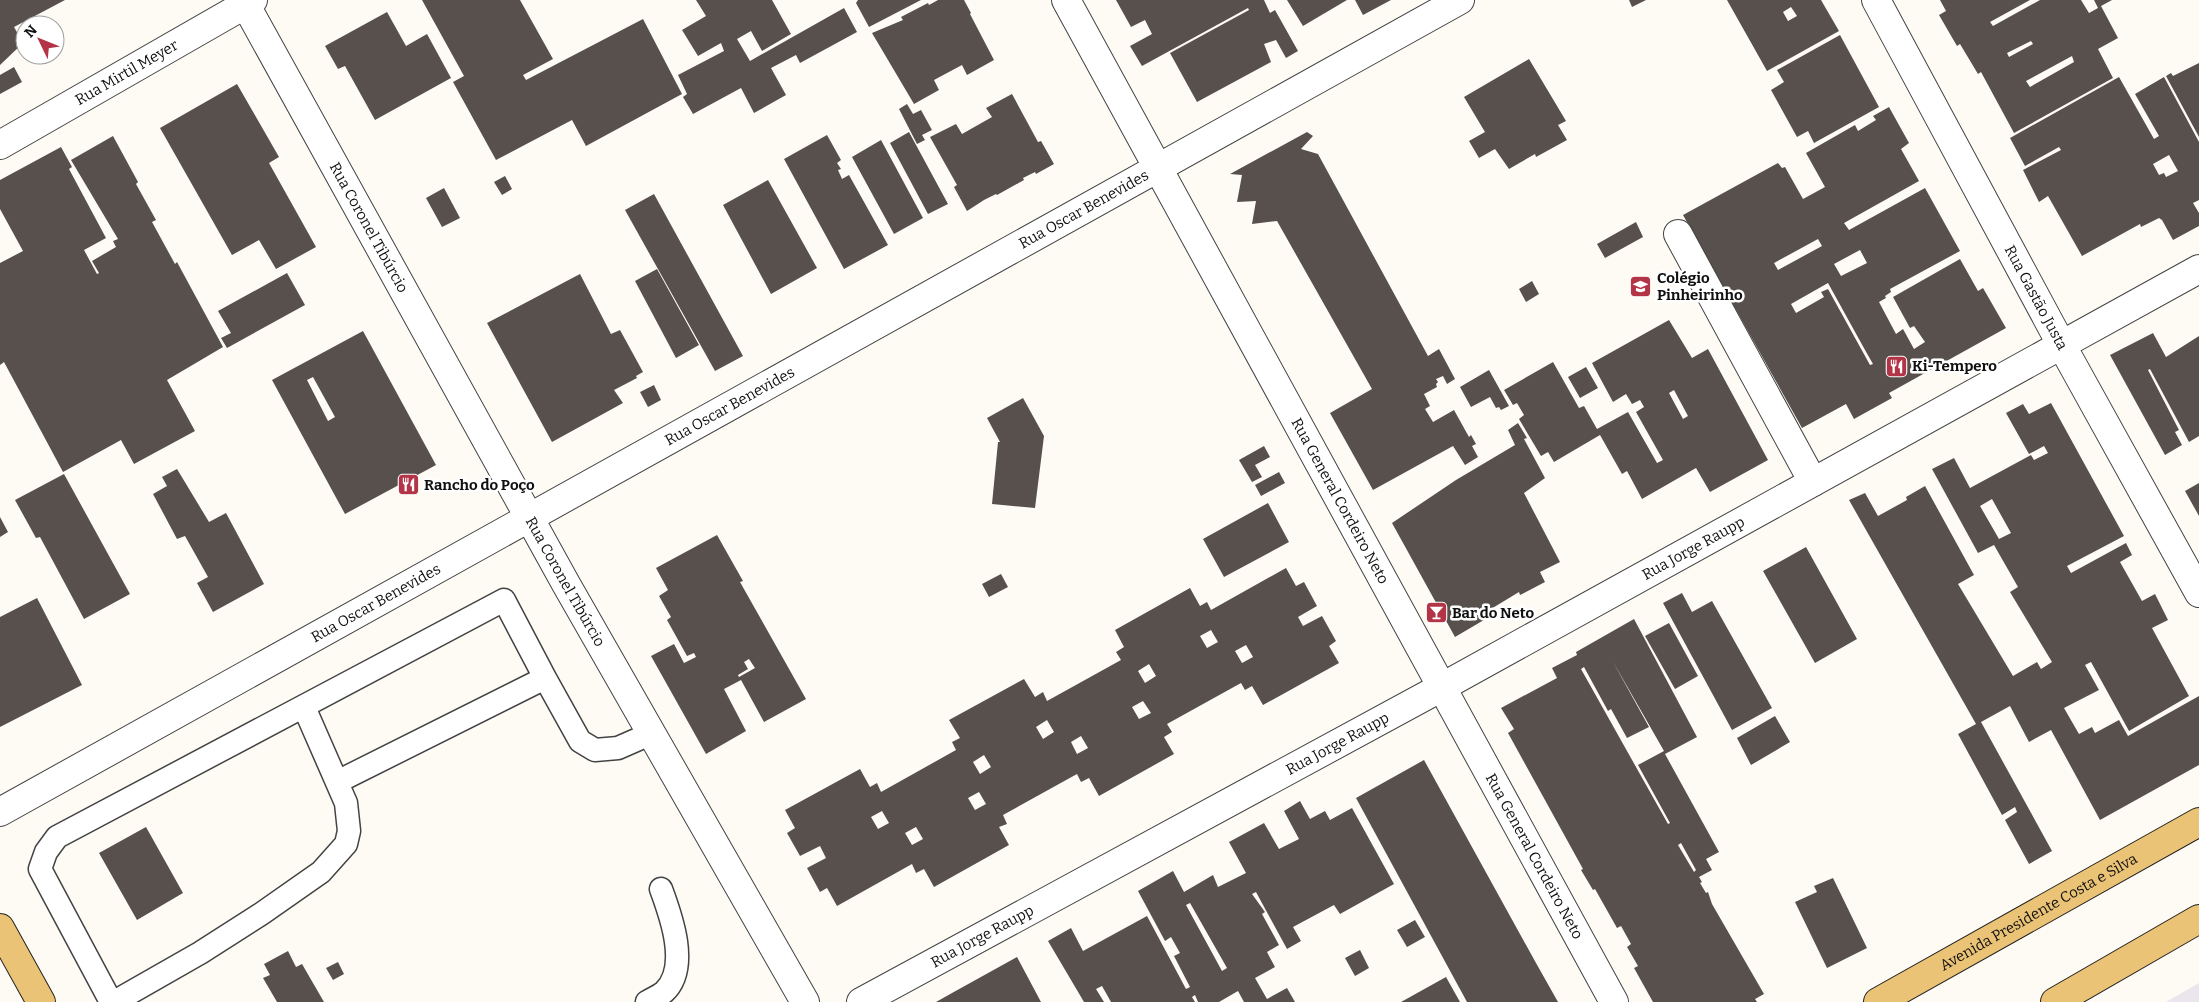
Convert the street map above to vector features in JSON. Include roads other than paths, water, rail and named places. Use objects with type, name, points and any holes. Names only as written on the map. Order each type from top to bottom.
[{"type":"main road","name":"Avenida Presidente Costa e Silva","points":[[1878,1002],[2199,822]]},
{"type":"main road","points":[[2055,1002],[2197,923]]},
{"type":"main road","points":[[0,928],[41,1002]]},
{"type":"street","name":"Rua General Cordeiro Neto","points":[[1066,0],[1157,170],[1614,1002]]},
{"type":"street","name":"Rua Oscar Benevides","points":[[0,812],[1460,0]]},
{"type":"street","name":"Rua Gastão Justa","points":[[1876,0],[2061,344],[2198,589]]},
{"type":"street","name":"Rua Mirtil Meyer","points":[[0,144],[247,1]]},
{"type":"street","name":"Rua Coronel Tibúrcio","points":[[247,1],[529,518],[650,734],[805,1002]]},
{"type":"street","points":[[1678,234],[1813,482]]},
{"type":"street","name":"Rua Jorge Raupp","points":[[861,1002],[1442,687],[2199,269]]},
{"type":"lane","points":[[304,707],[346,803],[349,831],[346,844],[321,872],[142,996],[113,1002],[40,869],[46,852],[57,837],[504,600],[580,741],[595,750],[618,748],[650,734]]},
{"type":"lane","points":[[337,782],[546,678]]},
{"type":"lane","points":[[647,1002],[664,992],[674,978],[677,955],[672,919],[660,889]]},
{"type":"place","name":"Colégio Pinheirinho","points":[[1641,287]]},
{"type":"place","name":"Ki-Tempero","points":[[1896,366]]},
{"type":"place","name":"Rancho do Poço","points":[[408,485]]},
{"type":"place","name":"Bar do Neto","points":[[1436,613]]}]
